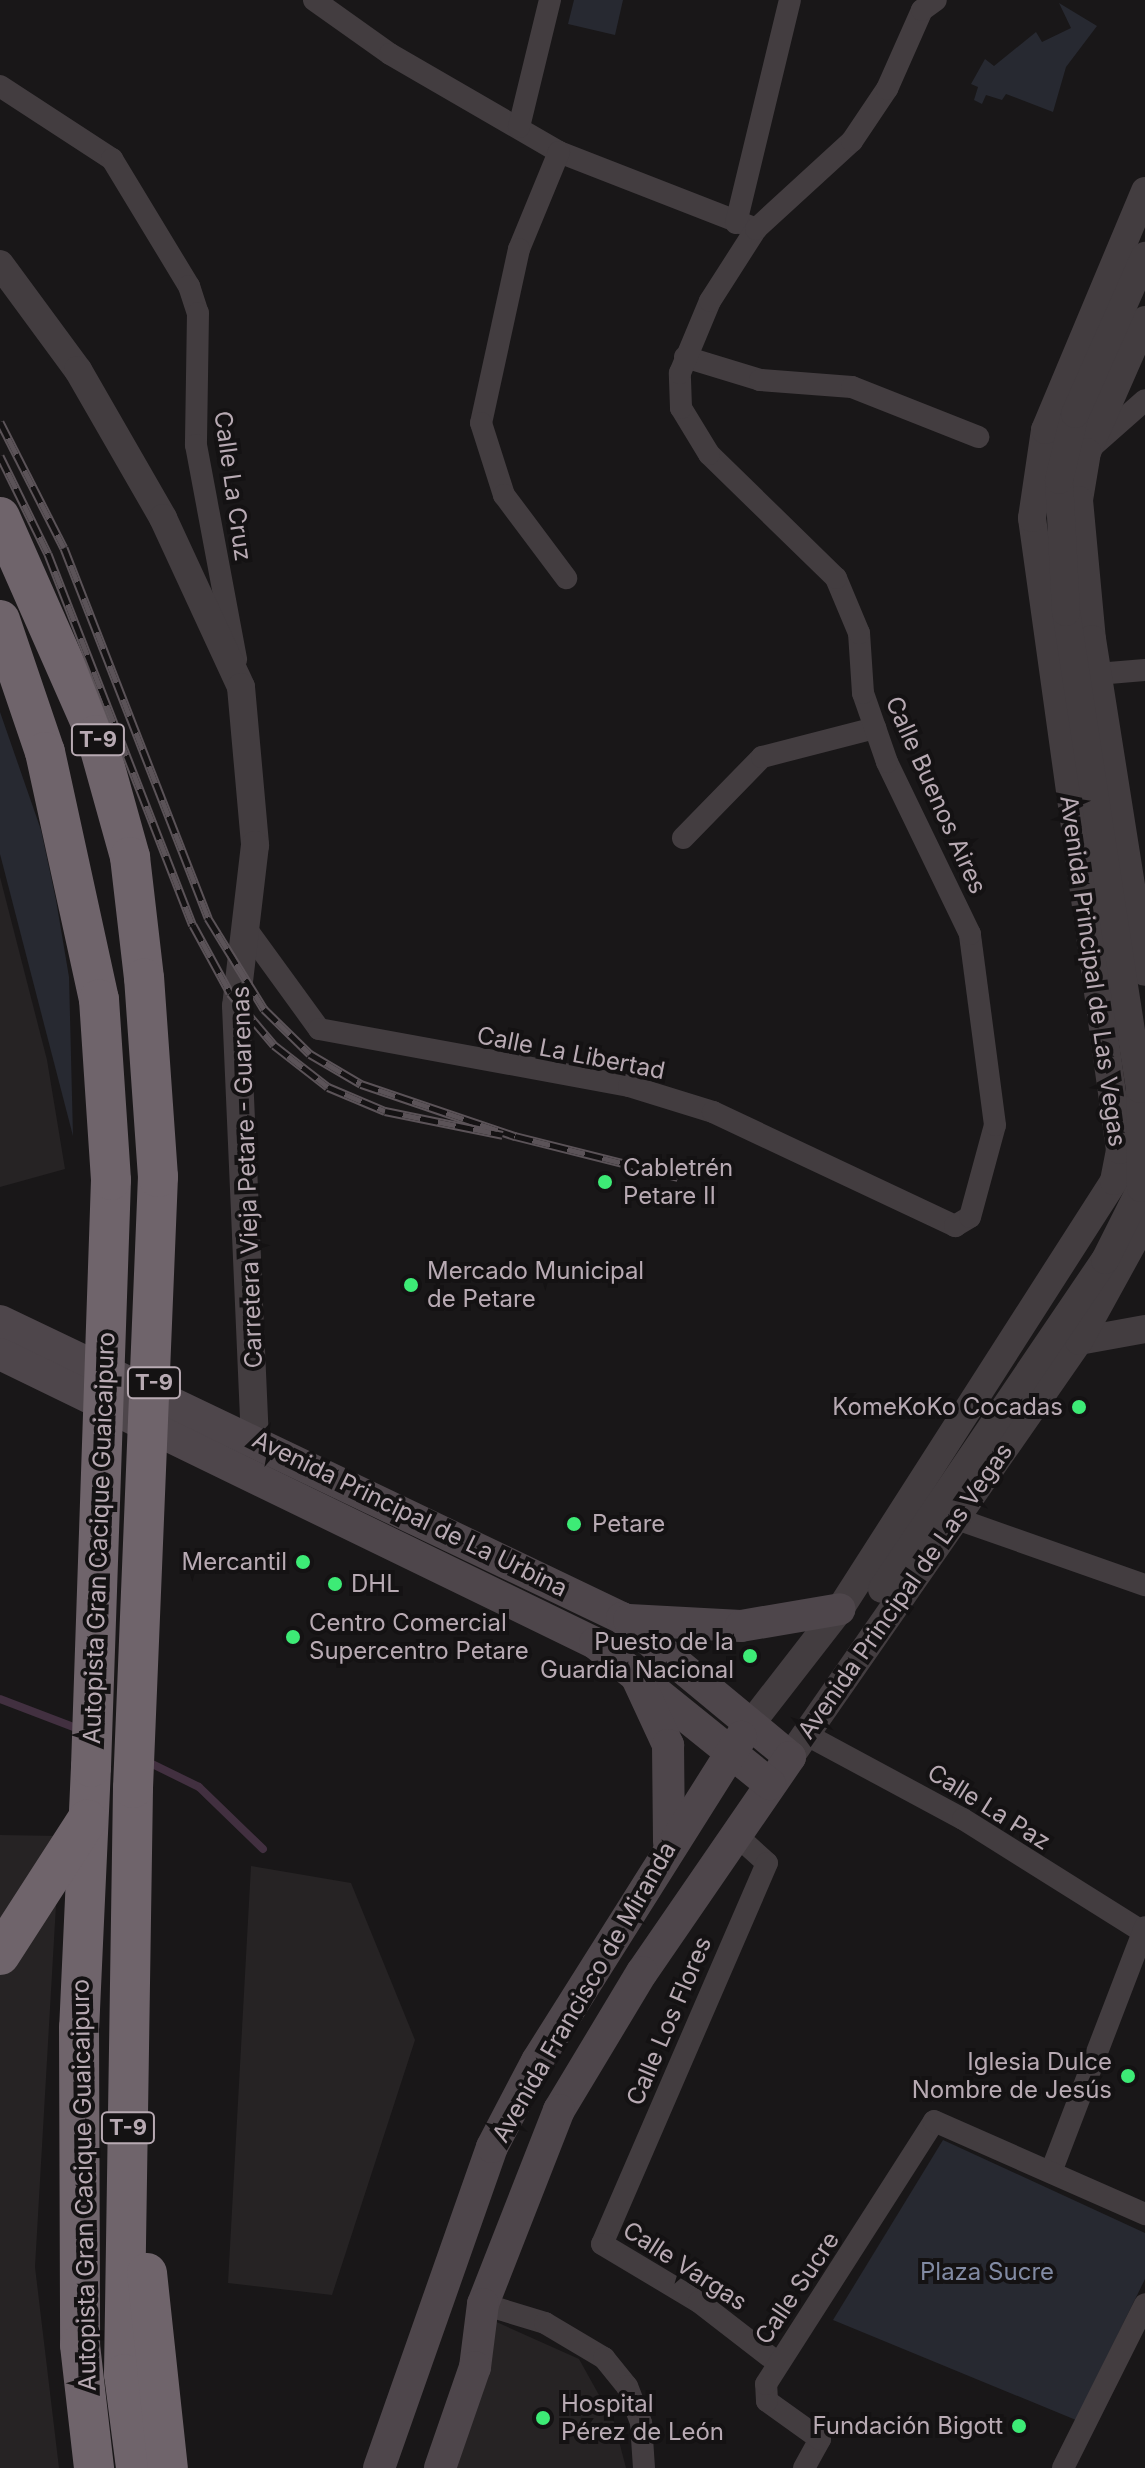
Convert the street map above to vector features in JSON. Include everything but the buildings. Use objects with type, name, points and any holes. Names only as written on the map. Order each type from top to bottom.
[{"type":"highway","name":"Autopista Gran Cacique Guaicaipuro","points":[[0,517],[96,735],[130,857],[144,978],[158,1177],[133,1788],[124,2374],[136,2468]]},
{"type":"highway","name":"Autopista Gran Cacique Guaicaipuro","points":[[0,620],[45,752],[99,999],[111,1180],[87,1820],[80,2329],[94,2468]]},
{"type":"highway","points":[[0,1955],[87,1820]]},
{"type":"highway","name":"Autopista Gran Cacique Guaicaipuro","points":[[132,1967],[147,2276],[168,2468]]},
{"type":"main road","name":"Avenida Principal de La Urbina","points":[[0,1321],[255,1438],[622,1618],[750,1725],[797,1745]]},
{"type":"main road","name":"Avenida Principal de La Urbina","points":[[0,1354],[631,1666],[770,1784]]},
{"type":"main road","points":[[622,1618],[729,1627],[840,1609]]},
{"type":"main road","points":[[631,1666],[668,1745],[668,1845]]},
{"type":"main road","name":"Avenida Principal de Las Vegas","points":[[730,1752],[750,1725]]},
{"type":"main road","name":"Avenida Francisco de Miranda","points":[[440,2468],[475,2367],[483,2304],[559,2110],[735,1834],[797,1745]]},
{"type":"main road","name":"Avenida Francisco de Miranda","points":[[379,2468],[492,2147],[668,1845],[730,1752]]},
{"type":"street","points":[[314,0],[390,54],[559,152],[746,226],[790,0]]},
{"type":"street","points":[[519,127],[550,0]]},
{"type":"street","name":"Calle Buenos Aires","points":[[936,0],[922,10],[887,89],[852,141],[746,226],[685,357],[681,408],[696,437],[836,578],[859,633],[863,693],[875,728],[970,934],[995,1125],[962,1226]]},
{"type":"street","name":"Calle La Cruz","points":[[0,86],[112,159],[189,286],[198,313],[196,445],[241,687]]},
{"type":"street","points":[[559,152],[519,249],[481,423],[504,495],[566,578]]},
{"type":"street","name":"Avenida Principal de Las Vegas","points":[[750,1725],[840,1609],[1104,1206],[1133,1150],[1032,518],[1045,430],[1145,191]]},
{"type":"street","points":[[870,1648],[882,1589],[1105,1260],[1141,1188],[1140,1089],[1066,612],[1059,480],[1075,414],[1145,256]]},
{"type":"street","name":"Carretera Vieja Petare - Guarenas","points":[[0,264],[78,370],[163,518],[241,687],[255,824],[236,1006],[255,1438]]},
{"type":"street","name":"Avenida Principal de Las Vegas","points":[[1145,320],[1087,452],[1082,570],[1145,972]]},
{"type":"street","points":[[685,357],[760,380],[852,387],[978,437]]},
{"type":"street","points":[[1087,452],[1145,400]]},
{"type":"street","points":[[1097,674],[1145,670]]},
{"type":"street","points":[[683,838],[762,757],[875,728]]},
{"type":"street","name":"Calle La Libertad","points":[[245,927],[319,1029],[657,1095],[713,1112],[868,1190],[962,1226]]},
{"type":"street","points":[[1104,1206],[1143,1229]]},
{"type":"street","name":"Avenida Principal de Las Vegas","points":[[797,1745],[960,1520],[1079,1341],[1143,1229]]},
{"type":"street","points":[[1079,1341],[1145,1329]]},
{"type":"street","points":[[960,1520],[1145,1585]]},
{"type":"street","points":[[840,1609],[882,1589]]},
{"type":"street","name":"Calle La Paz","points":[[797,1745],[950,1811],[1143,1937]]},
{"type":"street","name":"Calle Los Flores","points":[[602,2241],[767,1863],[735,1834]]},
{"type":"street","points":[[1143,1937],[1051,2172],[1145,2214]]},
{"type":"street","name":"Calle Sucre","points":[[804,2468],[820,2439],[767,2401],[778,2363],[934,2121],[1051,2172]]},
{"type":"street","name":"Calle Vargas","points":[[602,2241],[778,2363]]},
{"type":"street","points":[[483,2304],[545,2323],[604,2358],[627,2386],[641,2423],[644,2468]]},
{"type":"street","points":[[1063,2468],[1145,2304]]},
{"type":"shaded area","points":[[0,877],[47,1060],[65,1169],[0,1187]]},
{"type":"shaded area","points":[[0,1835],[60,1836],[35,2267],[59,2468],[0,2468]]},
{"type":"shaded area","points":[[251,1866],[351,1883],[415,2040],[332,2295],[228,2283]]},
{"type":"shaded area","name":"Hospital Pérez de León","points":[[492,2320],[579,2359],[614,2422],[626,2468],[440,2468]]},
{"type":"green space","points":[[574,0],[623,0],[615,35],[568,24]]},
{"type":"green space","points":[[1059,3],[1097,26],[1066,67],[1053,112],[1006,94],[1002,100],[986,95],[982,104],[974,100],[978,87],[971,84],[985,59],[994,66],[1036,32],[1042,42],[1071,28]]},
{"type":"green space","points":[[0,712],[41,830],[56,900],[69,977],[73,1136],[0,854]]},
{"type":"green space","name":"Plaza Sucre","points":[[943,2140],[1145,2233],[1145,2279],[1076,2420],[833,2320]]},
{"type":"waterway","points":[[0,1699],[81,1730]]},
{"type":"waterway","points":[[144,1760],[199,1787],[263,1849]]},
{"type":"railway","points":[[0,422],[64,548],[208,918],[264,1009],[310,1054],[361,1084],[515,1136],[678,1177]]},
{"type":"railway","points":[[0,456],[48,554],[193,925],[230,993],[274,1045],[328,1087],[385,1111],[503,1135]]},
{"type":"place","name":"Cabletrén Petare II","points":[[605,1182]]},
{"type":"place","name":"Mercado Municipal de Petare","points":[[411,1285]]},
{"type":"place","name":"KomeKoKo Cocadas","points":[[1079,1407]]},
{"type":"place","name":"Petare","points":[[574,1524]]},
{"type":"place","name":"Mercantil","points":[[303,1562]]},
{"type":"place","name":"DHL","points":[[335,1584]]},
{"type":"place","name":"Centro Comercial Supercentro Petare","points":[[293,1637]]},
{"type":"place","name":"Puesto de la Guardia Nacional","points":[[750,1656]]},
{"type":"place","name":"Iglesia Dulce Nombre de Jesús","points":[[1128,2076]]},
{"type":"place","name":"Hospital Pérez de León","points":[[543,2418]]},
{"type":"place","name":"Fundación Bigott","points":[[1019,2426]]}]
